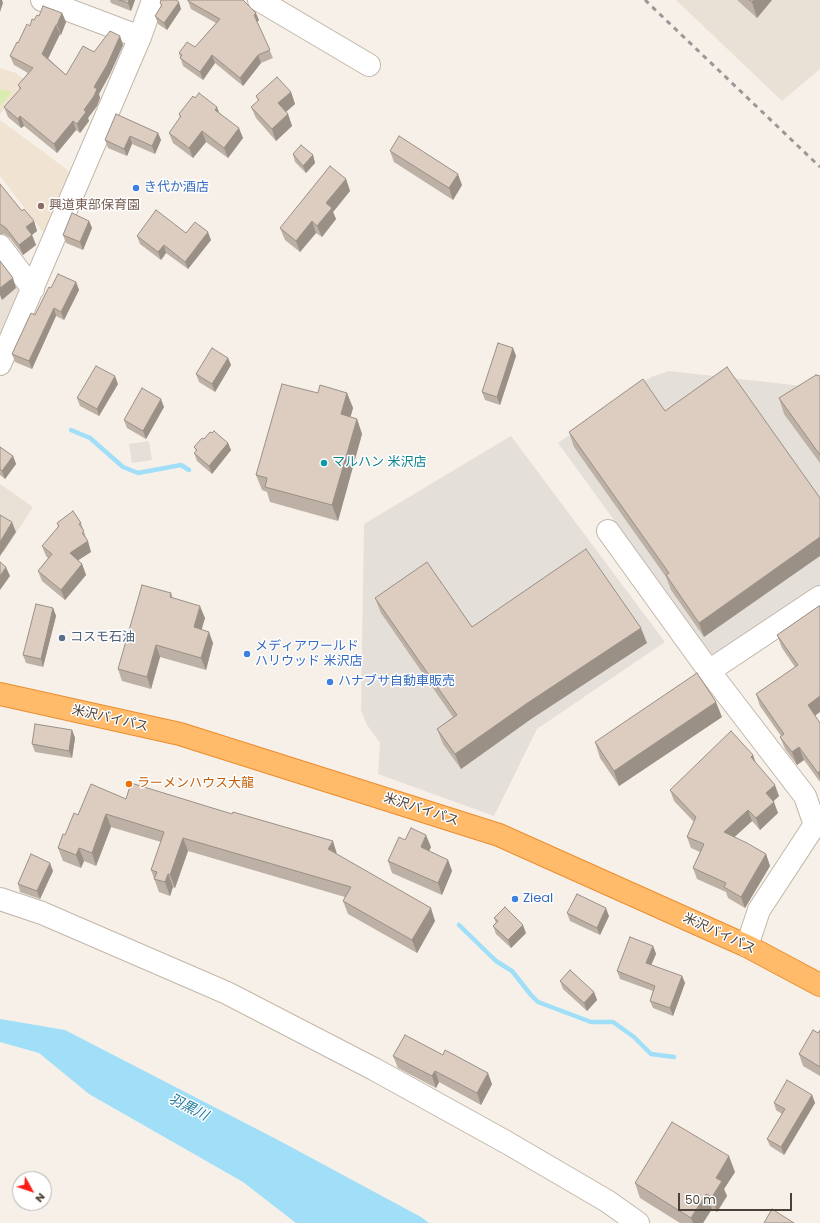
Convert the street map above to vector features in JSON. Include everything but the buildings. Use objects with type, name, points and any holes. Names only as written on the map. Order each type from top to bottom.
[{"type":"highway","name":"米沢バイパス","points":[[0,694],[180,734],[499,835],[747,946],[820,985]]},
{"type":"street","points":[[42,0],[140,38]]},
{"type":"street","points":[[3,351],[33,289],[140,38],[153,0]]},
{"type":"street","points":[[259,0],[369,65]]},
{"type":"street","points":[[0,246],[33,289]]},
{"type":"street","points":[[608,531],[709,671],[805,796],[818,822],[759,910],[747,946]]},
{"type":"street","points":[[709,671],[820,597]]},
{"type":"street","points":[[0,899],[42,913],[227,993],[374,1069],[506,1142],[607,1201],[638,1223]]},
{"type":"shaded area","points":[[676,0],[820,0],[820,69],[782,101]]},
{"type":"shaded area","points":[[0,68],[16,73],[28,82],[0,114]]},
{"type":"shaded area","name":"興道東部保育園","points":[[0,120],[73,174],[46,236],[0,176]]},
{"type":"shaded area","points":[[0,254],[24,285],[0,336]]},
{"type":"shaded area","points":[[669,371],[820,388],[820,587],[715,659],[558,443],[651,377]]},
{"type":"shaded area","points":[[511,436],[665,642],[537,729],[494,816],[378,774],[380,743],[367,725],[361,710],[364,524]]},
{"type":"shaded area","points":[[149,441],[152,460],[132,463],[129,444]]},
{"type":"shaded area","points":[[0,484],[33,507],[4,552],[0,550]]},
{"type":"green space","points":[[0,89],[12,92],[0,106]]},
{"type":"water","name":"羽黒川","points":[[0,1019],[65,1030],[278,1140],[421,1217],[429,1223],[296,1223],[243,1182],[89,1094],[39,1053],[0,1042]]},
{"type":"waterway","points":[[71,430],[90,438],[123,467],[138,473],[181,465],[189,470]]},
{"type":"waterway","points":[[459,925],[496,961],[512,971],[538,1002],[591,1022],[613,1022],[634,1037],[651,1054],[674,1057]]},
{"type":"railway","points":[[645,0],[820,167]]},
{"type":"place","name":"き代か酒店","points":[[136,188]]},
{"type":"place","name":"興道東部保育園","points":[[41,206]]},
{"type":"place","name":"マルハン 米沢店","points":[[324,463]]},
{"type":"place","name":"コスモ石油","points":[[62,638]]},
{"type":"place","name":"メディアワールド ハリウッド 米沢店","points":[[247,654]]},
{"type":"place","name":"ハナブサ自動車販売","points":[[330,682]]},
{"type":"place","name":"ラーメンハウス大龍","points":[[129,784]]},
{"type":"place","name":"Zieal","points":[[515,899]]}]
